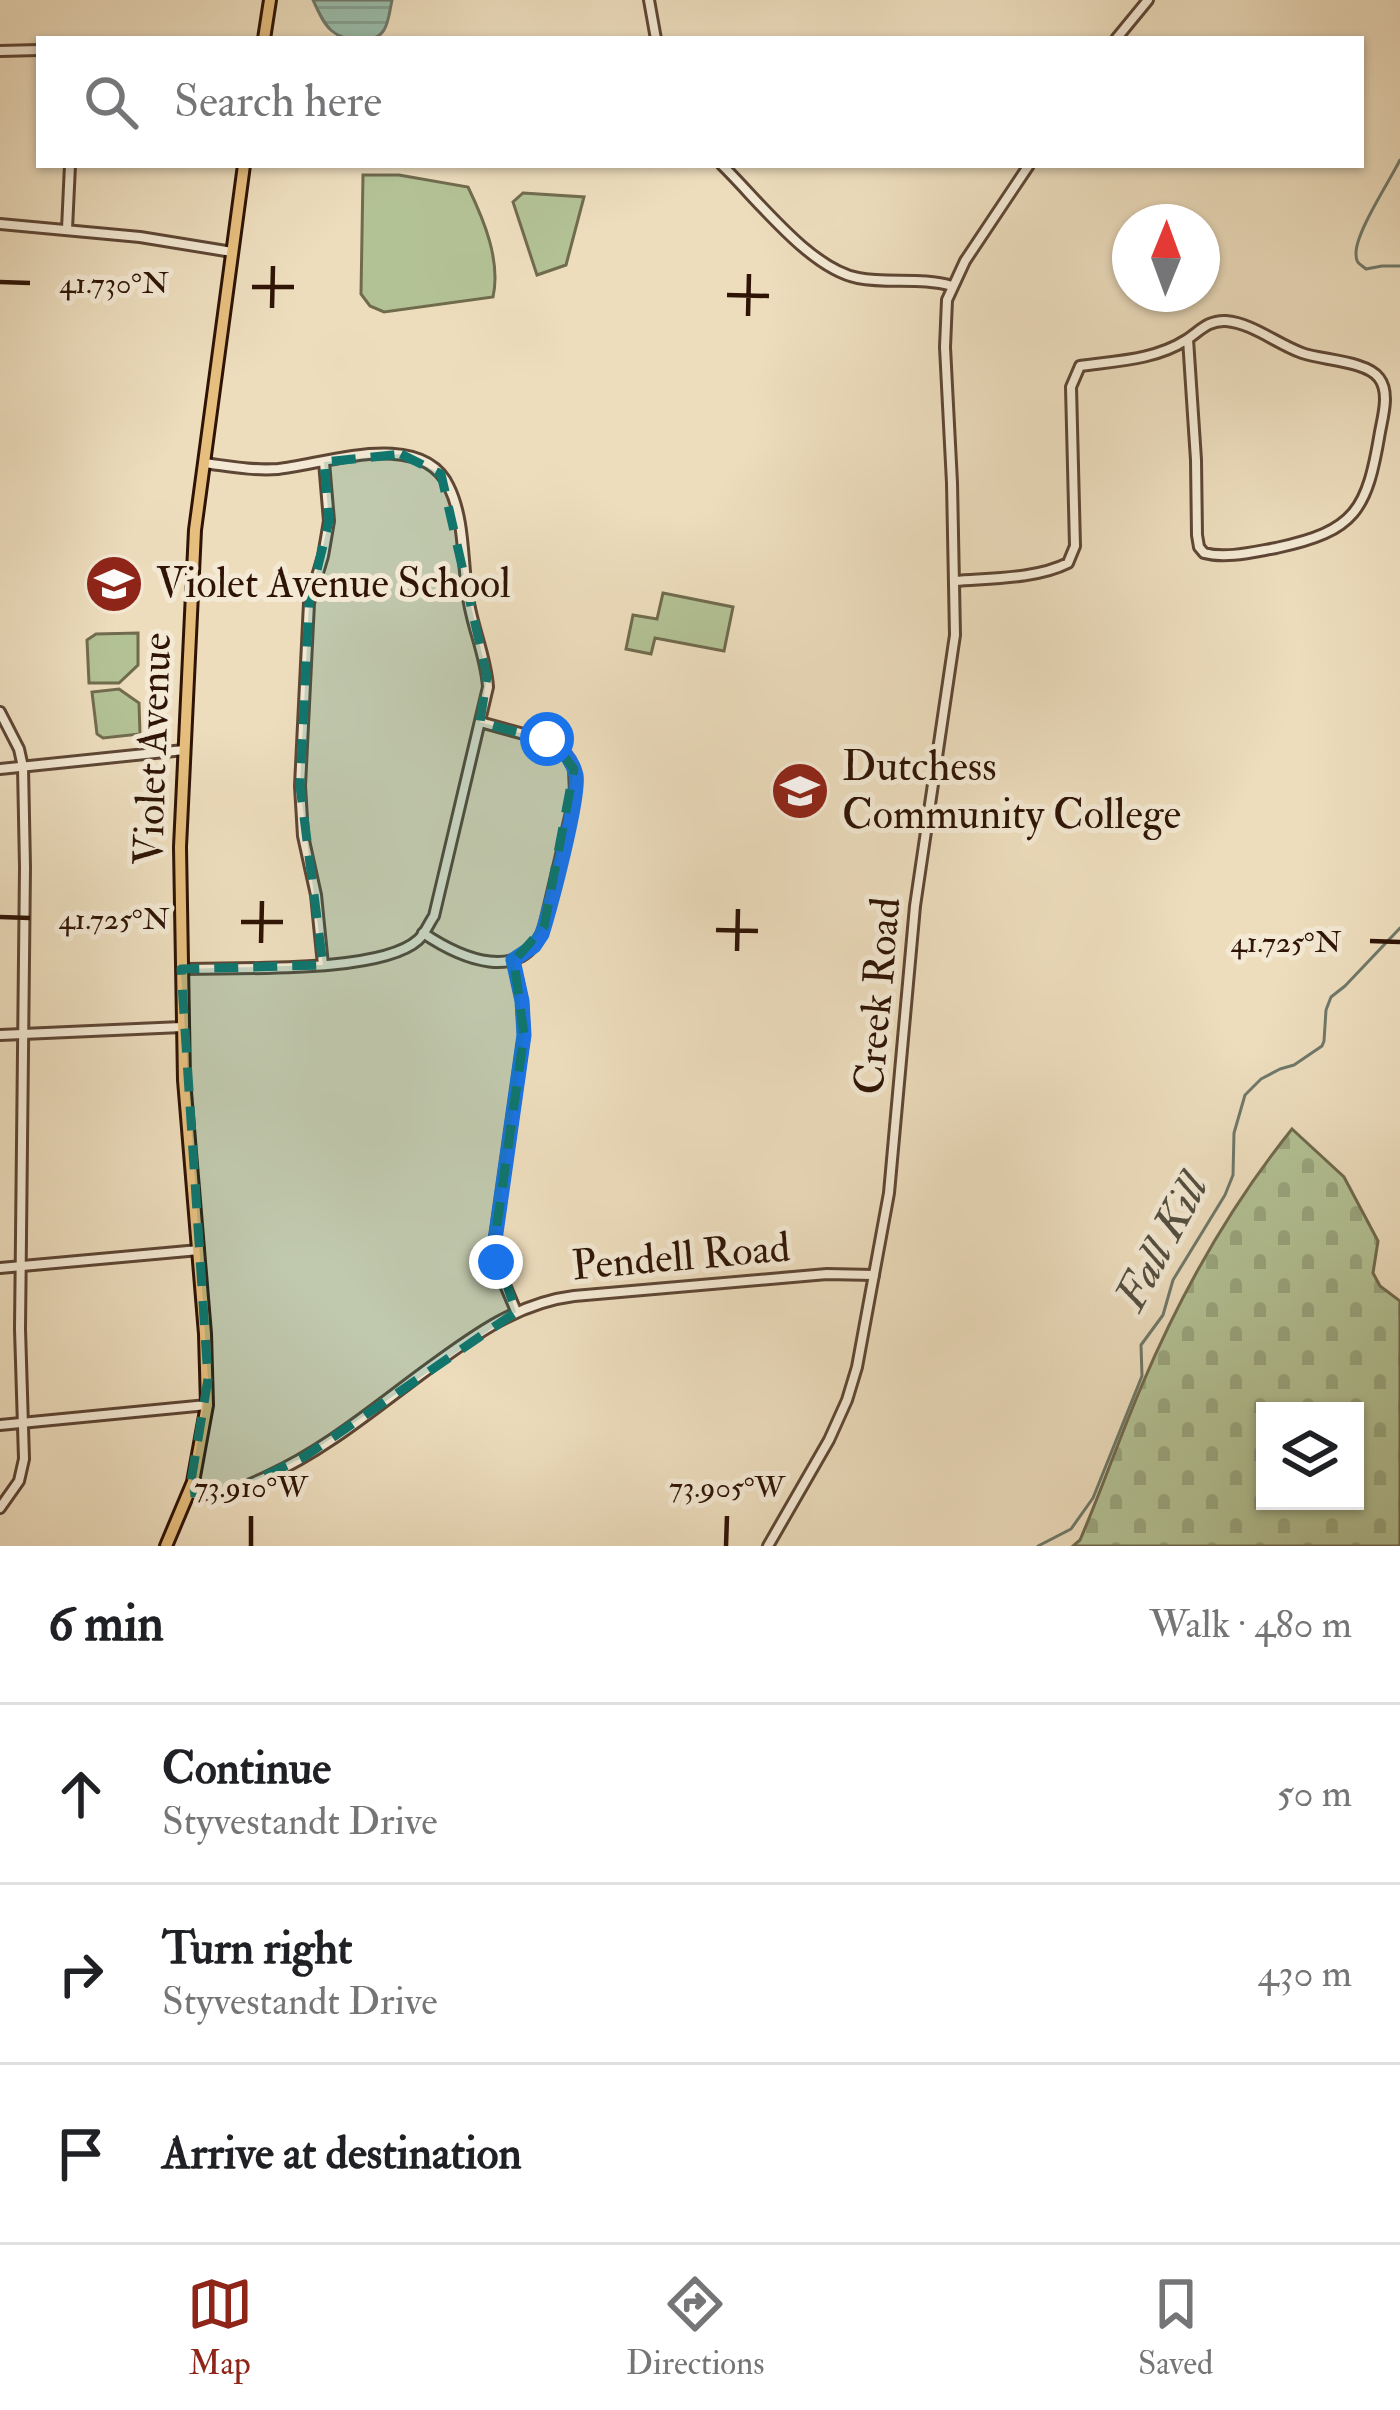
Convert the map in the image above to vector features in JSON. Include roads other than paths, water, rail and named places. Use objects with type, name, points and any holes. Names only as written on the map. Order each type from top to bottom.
[{"type":"main road","points":[[264,36],[270,0]]},
{"type":"main road","name":"Violet Avenue","points":[[166,1546],[189,1493],[207,1405],[182,1027],[180,847],[195,530],[244,168]]},
{"type":"street","points":[[649,0],[655,36]]},
{"type":"street","points":[[1118,36],[1148,0]]},
{"type":"street","points":[[0,51],[36,50]]},
{"type":"street","points":[[68,229],[70,168]]},
{"type":"street","points":[[725,168],[800,244],[835,271],[858,278],[952,286]]},
{"type":"street","name":"Creek Road","points":[[768,1546],[843,1410],[874,1275],[891,1180],[915,906],[954,650],[946,308],[970,253],[1027,168]]},
{"type":"street","points":[[0,224],[140,237],[232,253]]},
{"type":"street","points":[[955,580],[1014,575],[1068,563],[1076,546],[1071,387],[1076,370],[1150,356],[1188,339],[1210,322],[1228,321],[1302,353],[1360,367],[1380,379],[1384,391],[1381,430],[1359,508],[1338,529],[1283,546],[1209,556],[1198,547],[1188,339]]},
{"type":"street","points":[[181,968],[322,965],[384,958],[418,939],[434,916],[488,687],[468,600],[459,521],[450,487],[431,465],[417,457],[382,453],[256,470],[202,463]]},
{"type":"street","points":[[322,965],[300,785],[308,619],[329,521],[324,462]]},
{"type":"street","points":[[0,712],[23,767],[24,1459],[11,1495],[0,1508]]},
{"type":"street","points":[[423,933],[442,946],[499,963],[534,946],[542,934],[576,776],[567,755],[553,742],[480,722]]},
{"type":"street","points":[[0,769],[184,750]]},
{"type":"street","points":[[513,960],[524,1035],[494,1246],[497,1267],[516,1312]]},
{"type":"street","points":[[0,1035],[182,1027]]},
{"type":"street","points":[[0,1268],[199,1250]]},
{"type":"street","name":"Pendell Road","points":[[189,1493],[225,1493],[292,1465],[469,1339],[548,1300],[827,1274],[874,1275]]},
{"type":"street","points":[[0,1425],[207,1405]]},
{"type":"waterway","name":"Fall Kill","points":[[1400,160],[1367,220],[1356,253],[1366,269],[1400,266]]},
{"type":"waterway","name":"Fall Kill","points":[[1038,1546],[1071,1529],[1093,1498],[1142,1376],[1141,1345],[1163,1315],[1173,1280],[1233,1175],[1234,1133],[1245,1095],[1261,1079],[1322,1046],[1331,997],[1400,928]]},
{"type":"place","name":"Violet Avenue School","points":[[114,584]]},
{"type":"place","name":"Dutchess Community College","points":[[800,791]]}]
